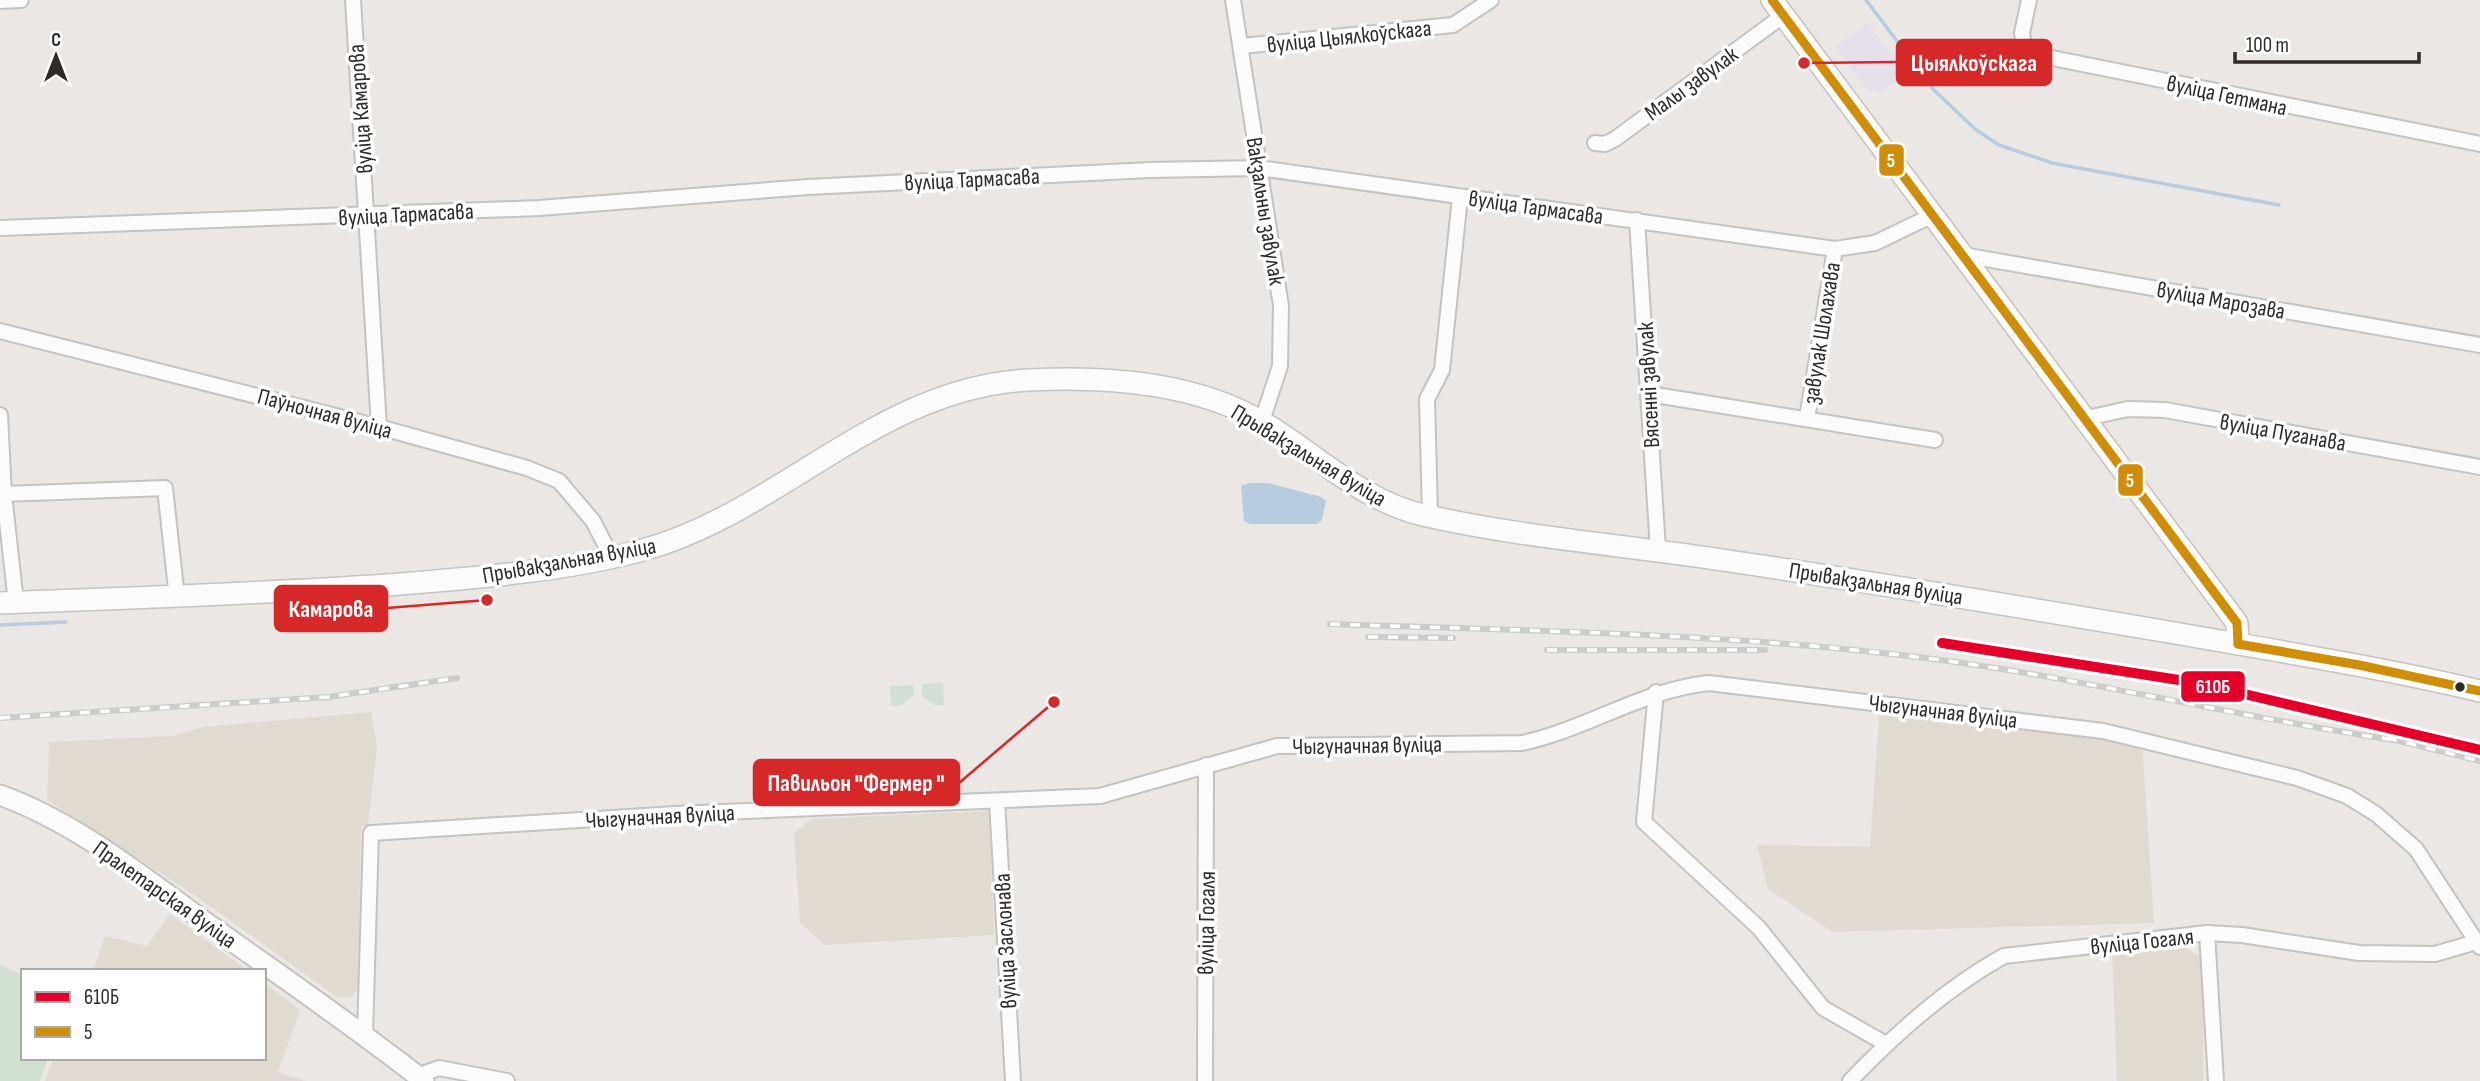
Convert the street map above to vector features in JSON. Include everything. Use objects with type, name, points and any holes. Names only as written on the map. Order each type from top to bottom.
[{"type":"main road","points":[[1778,7],[2087,418],[2237,623],[2238,644]]},
{"type":"main road","name":"Прывакзальная вуліца","points":[[8,603],[177,598],[437,581],[517,572],[611,556],[674,540],[928,400],[976,386],[1058,379],[1122,383],[1190,393],[1217,401],[1262,421],[1362,490],[1402,510],[1543,537],[1658,550],[1907,588],[2359,665],[2480,691]]},
{"type":"main road","name":"Пралетарская вуліца","points":[[0,796],[80,835],[365,1035],[421,1078]]},
{"type":"street","points":[[0,1],[21,0]]},
{"type":"street","name":"вуліца Камарова","points":[[353,0],[379,427]]},
{"type":"street","name":"Вакзальны завулак","points":[[1233,0],[1281,306],[1280,366],[1262,421]]},
{"type":"street","name":"вуліца Цыялкоўскага","points":[[1242,46],[1453,25],[1491,0]]},
{"type":"street","name":"вуліца Гетмана","points":[[2029,0],[2022,33],[2024,46],[2037,55],[2480,144]]},
{"type":"street","name":"Малы завулак","points":[[1595,143],[1605,144],[1615,139],[1778,7]]},
{"type":"street","name":"вуліца Тармасава","points":[[0,228],[539,208],[822,187],[1259,168],[1835,249],[1875,243],[1933,215]]},
{"type":"street","points":[[1430,516],[1427,399],[1442,370],[1460,197]]},
{"type":"street","name":"Вясенні завулак","points":[[1637,220],[1658,550]]},
{"type":"street","name":"завулак Шолахава","points":[[1807,418],[1835,249]]},
{"type":"street","name":"вуліца Марозава","points":[[1963,255],[2480,345]]},
{"type":"street","name":"Паўночная вуліца","points":[[0,331],[379,427],[527,468],[559,481],[593,521],[611,556]]},
{"type":"street","name":"завулак Шолахава","points":[[1649,394],[1935,440]]},
{"type":"street","name":"вуліца Пуганава","points":[[2087,418],[2128,409],[2165,410],[2480,467]]},
{"type":"street","points":[[0,415],[8,603]]},
{"type":"street","points":[[4,494],[165,488],[177,598]]},
{"type":"street","name":"Чыгуначная вуліца","points":[[365,1035],[371,833],[675,814],[1100,796],[1278,746],[1522,743],[1544,739],[1656,692],[1709,683],[2103,731],[2297,778],[2347,796],[2376,814],[2416,849],[2478,945]]},
{"type":"street","points":[[1656,692],[1644,822],[1759,928],[1823,1007],[1886,1044]]},
{"type":"street","name":"вуліца Гогаля","points":[[1205,1081],[1206,765]]},
{"type":"street","name":"вуліца Заслонава","points":[[997,801],[1013,1081]]},
{"type":"street","points":[[2207,933],[2217,1081]]},
{"type":"street","name":"вуліца Гогаля","points":[[1850,1081],[1886,1044],[1975,972],[2004,956],[2207,933],[2242,935],[2358,953],[2435,954],[2478,945]]},
{"type":"street","points":[[421,1078],[439,1068],[507,1081]]},
{"type":"shaded area","points":[[1867,23],[1906,73],[1877,94],[1874,90],[1870,92],[1835,47]]},
{"type":"shaded area","points":[[1880,701],[2142,741],[2154,923],[1833,932],[1768,889],[1757,845],[1870,847]]},
{"type":"shaded area","points":[[371,712],[377,747],[368,826],[361,826],[358,988],[353,996],[335,996],[193,894],[47,800],[49,742],[172,736],[204,727]]},
{"type":"shaded area","points":[[989,811],[994,935],[825,945],[800,923],[794,834],[811,819]]},
{"type":"shaded area","points":[[170,914],[245,969],[94,969],[105,936],[147,946]]},
{"type":"shaded area","points":[[2178,945],[2204,957],[2203,1081],[2117,1081],[2112,951]]},
{"type":"shaded area","points":[[266,984],[300,1010],[278,1072],[305,1081],[45,1081],[52,1060],[266,1060]]},
{"type":"green space","points":[[943,683],[944,705],[934,705],[922,695],[922,684]]},
{"type":"green space","points":[[913,685],[914,694],[902,705],[891,706],[890,686]]},
{"type":"green space","points":[[0,964],[21,975],[21,1060],[47,1060],[40,1081],[0,1081]]},
{"type":"water","points":[[1268,483],[1321,497],[1326,501],[1322,520],[1317,524],[1250,524],[1244,521],[1241,486]]},
{"type":"waterway","points":[[1866,0],[1934,90],[1975,129],[1999,145],[2052,163],[2279,205]]},
{"type":"waterway","points":[[0,625],[66,622]]},
{"type":"railway","points":[[1330,624],[1632,634],[1858,650],[1991,667],[2395,740]]},
{"type":"railway","points":[[1368,637],[1453,638]]},
{"type":"railway","points":[[1547,650],[1765,650]]},
{"type":"railway","points":[[0,718],[328,697],[457,678]]},
{"type":"railway","points":[[2387,738],[2480,761]]},
{"type":"transit line","name":"5","points":[[1772,0],[2237,623],[2238,644]]},
{"type":"transit line","name":"610Б","points":[[1942,643],[2198,683],[2480,750]]},
{"type":"transit line","name":"5","points":[[2238,644],[2359,665],[2480,691]]},
{"type":"place","name":"Цыялкоўскага","points":[[1804,63]]},
{"type":"place","name":"Камарова","points":[[487,600]]},
{"type":"place","name":"Павильон \"Фермер \"","points":[[1054,702]]}]
